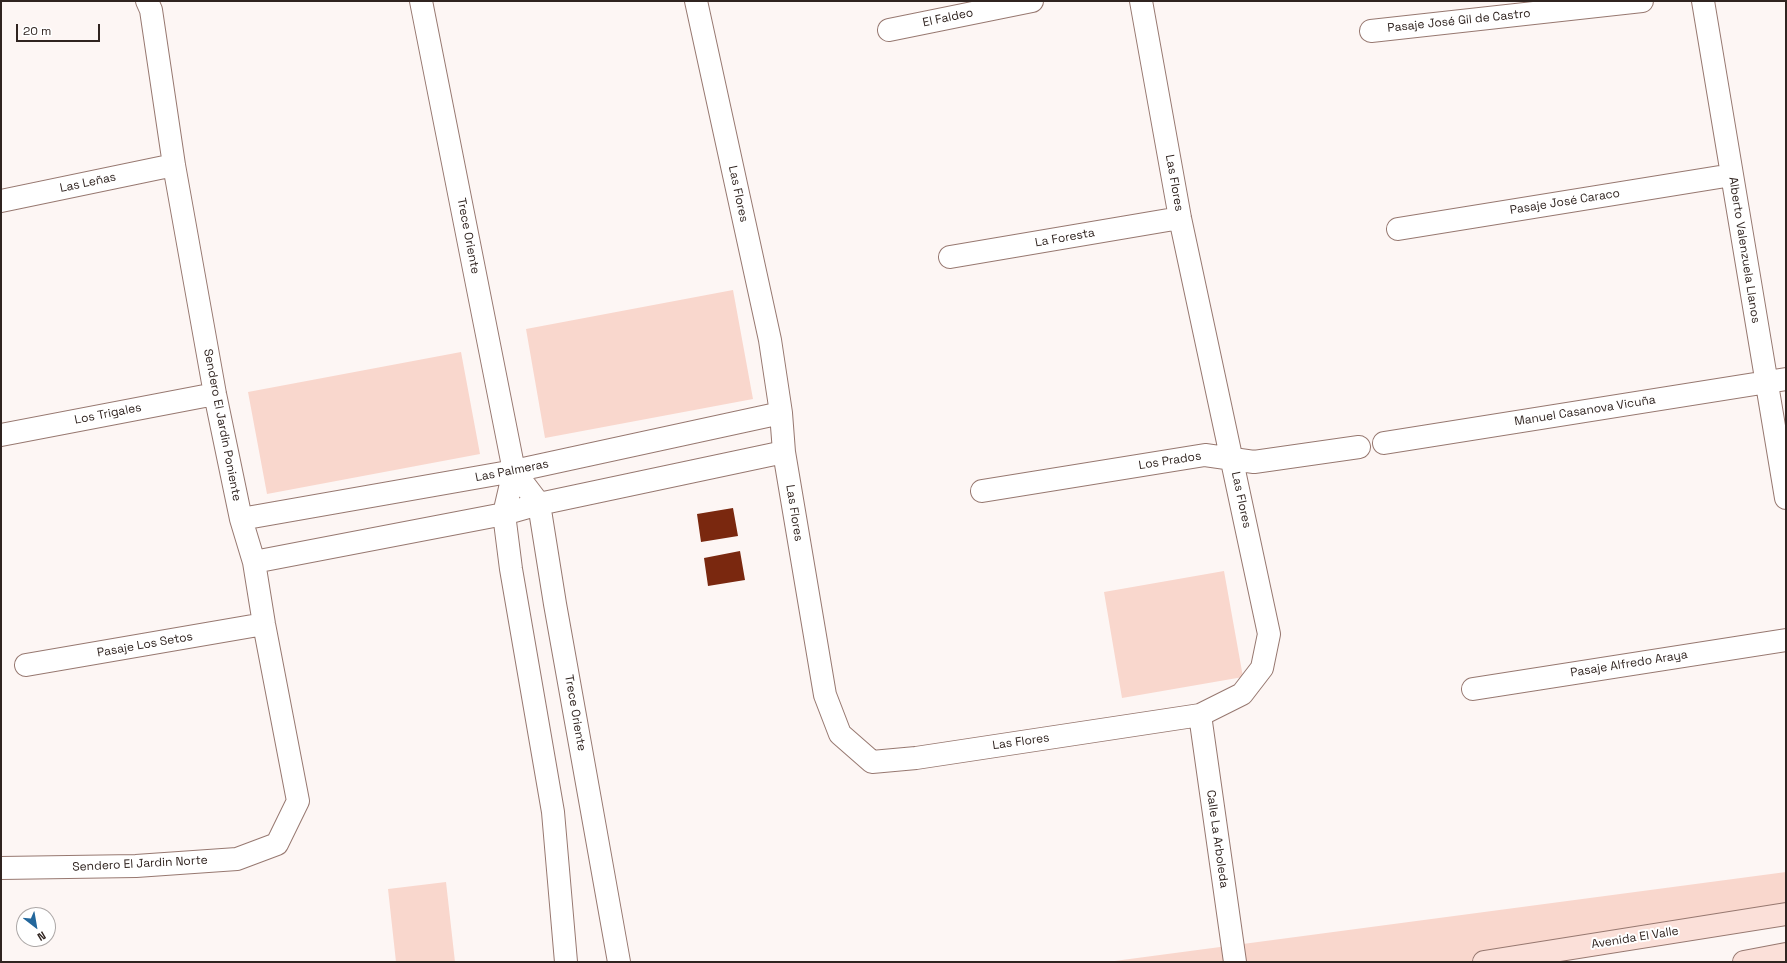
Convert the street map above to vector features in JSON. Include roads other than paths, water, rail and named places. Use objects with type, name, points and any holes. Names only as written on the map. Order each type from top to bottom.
[{"type":"street","name":"Sendero El Jardin Poniente","points":[[146,1],[151,10],[174,165],[215,394],[241,519],[254,562],[264,624],[298,801],[277,844]]},
{"type":"street","name":"Trece Oriente","points":[[421,1],[514,471],[504,514],[511,569],[553,812],[566,962]]},
{"type":"street","name":"Las Flores","points":[[696,1],[770,340],[781,413],[784,452],[825,695],[840,734],[872,762],[916,758],[1200,715],[1242,694],[1262,668],[1269,634],[1180,218],[1141,1]]},
{"type":"street","name":"El Faldeo","points":[[889,30],[1032,1]]},
{"type":"street","name":"Pasaje José Gil de Castro","points":[[1371,31],[1642,1]]},
{"type":"street","name":"Alberto Valenzuela Llanos","points":[[1703,1],[1732,175],[1776,380],[1786,498]]},
{"type":"street","name":"Las Leñas","points":[[1,201],[174,165]]},
{"type":"street","name":"Pasaje José Caraco","points":[[1398,230],[1732,175]]},
{"type":"street","name":"La Foresta","points":[[950,257],[1180,218]]},
{"type":"street","name":"Manuel Casanova Vicuña","points":[[1384,443],[1776,380]]},
{"type":"street","name":"Los Trigales","points":[[1,435],[215,394]]},
{"type":"street","name":"Las Palmeras","points":[[241,519],[514,471],[781,413]]},
{"type":"street","name":"Los Prados","points":[[982,491],[1205,455],[1254,462],[1359,447]]},
{"type":"street","points":[[254,562],[504,514],[539,504],[784,452]]},
{"type":"street","name":"Trece Oriente","points":[[514,471],[539,504],[555,604],[619,962]]},
{"type":"street","name":"Pasaje Los Setos","points":[[26,665],[264,624]]},
{"type":"street","name":"Pasaje Alfredo Araya","points":[[1473,689],[1786,640]]},
{"type":"street","name":"Calle La Arboleda","points":[[1200,715],[1235,962]]},
{"type":"street","name":"Sendero El Jardin Norte","points":[[1,868],[136,866],[237,859],[277,844]]},
{"type":"street","name":"Avenida El Valle","points":[[1484,962],[1786,914]]},
{"type":"street","points":[[1744,962],[1786,954]]}]
